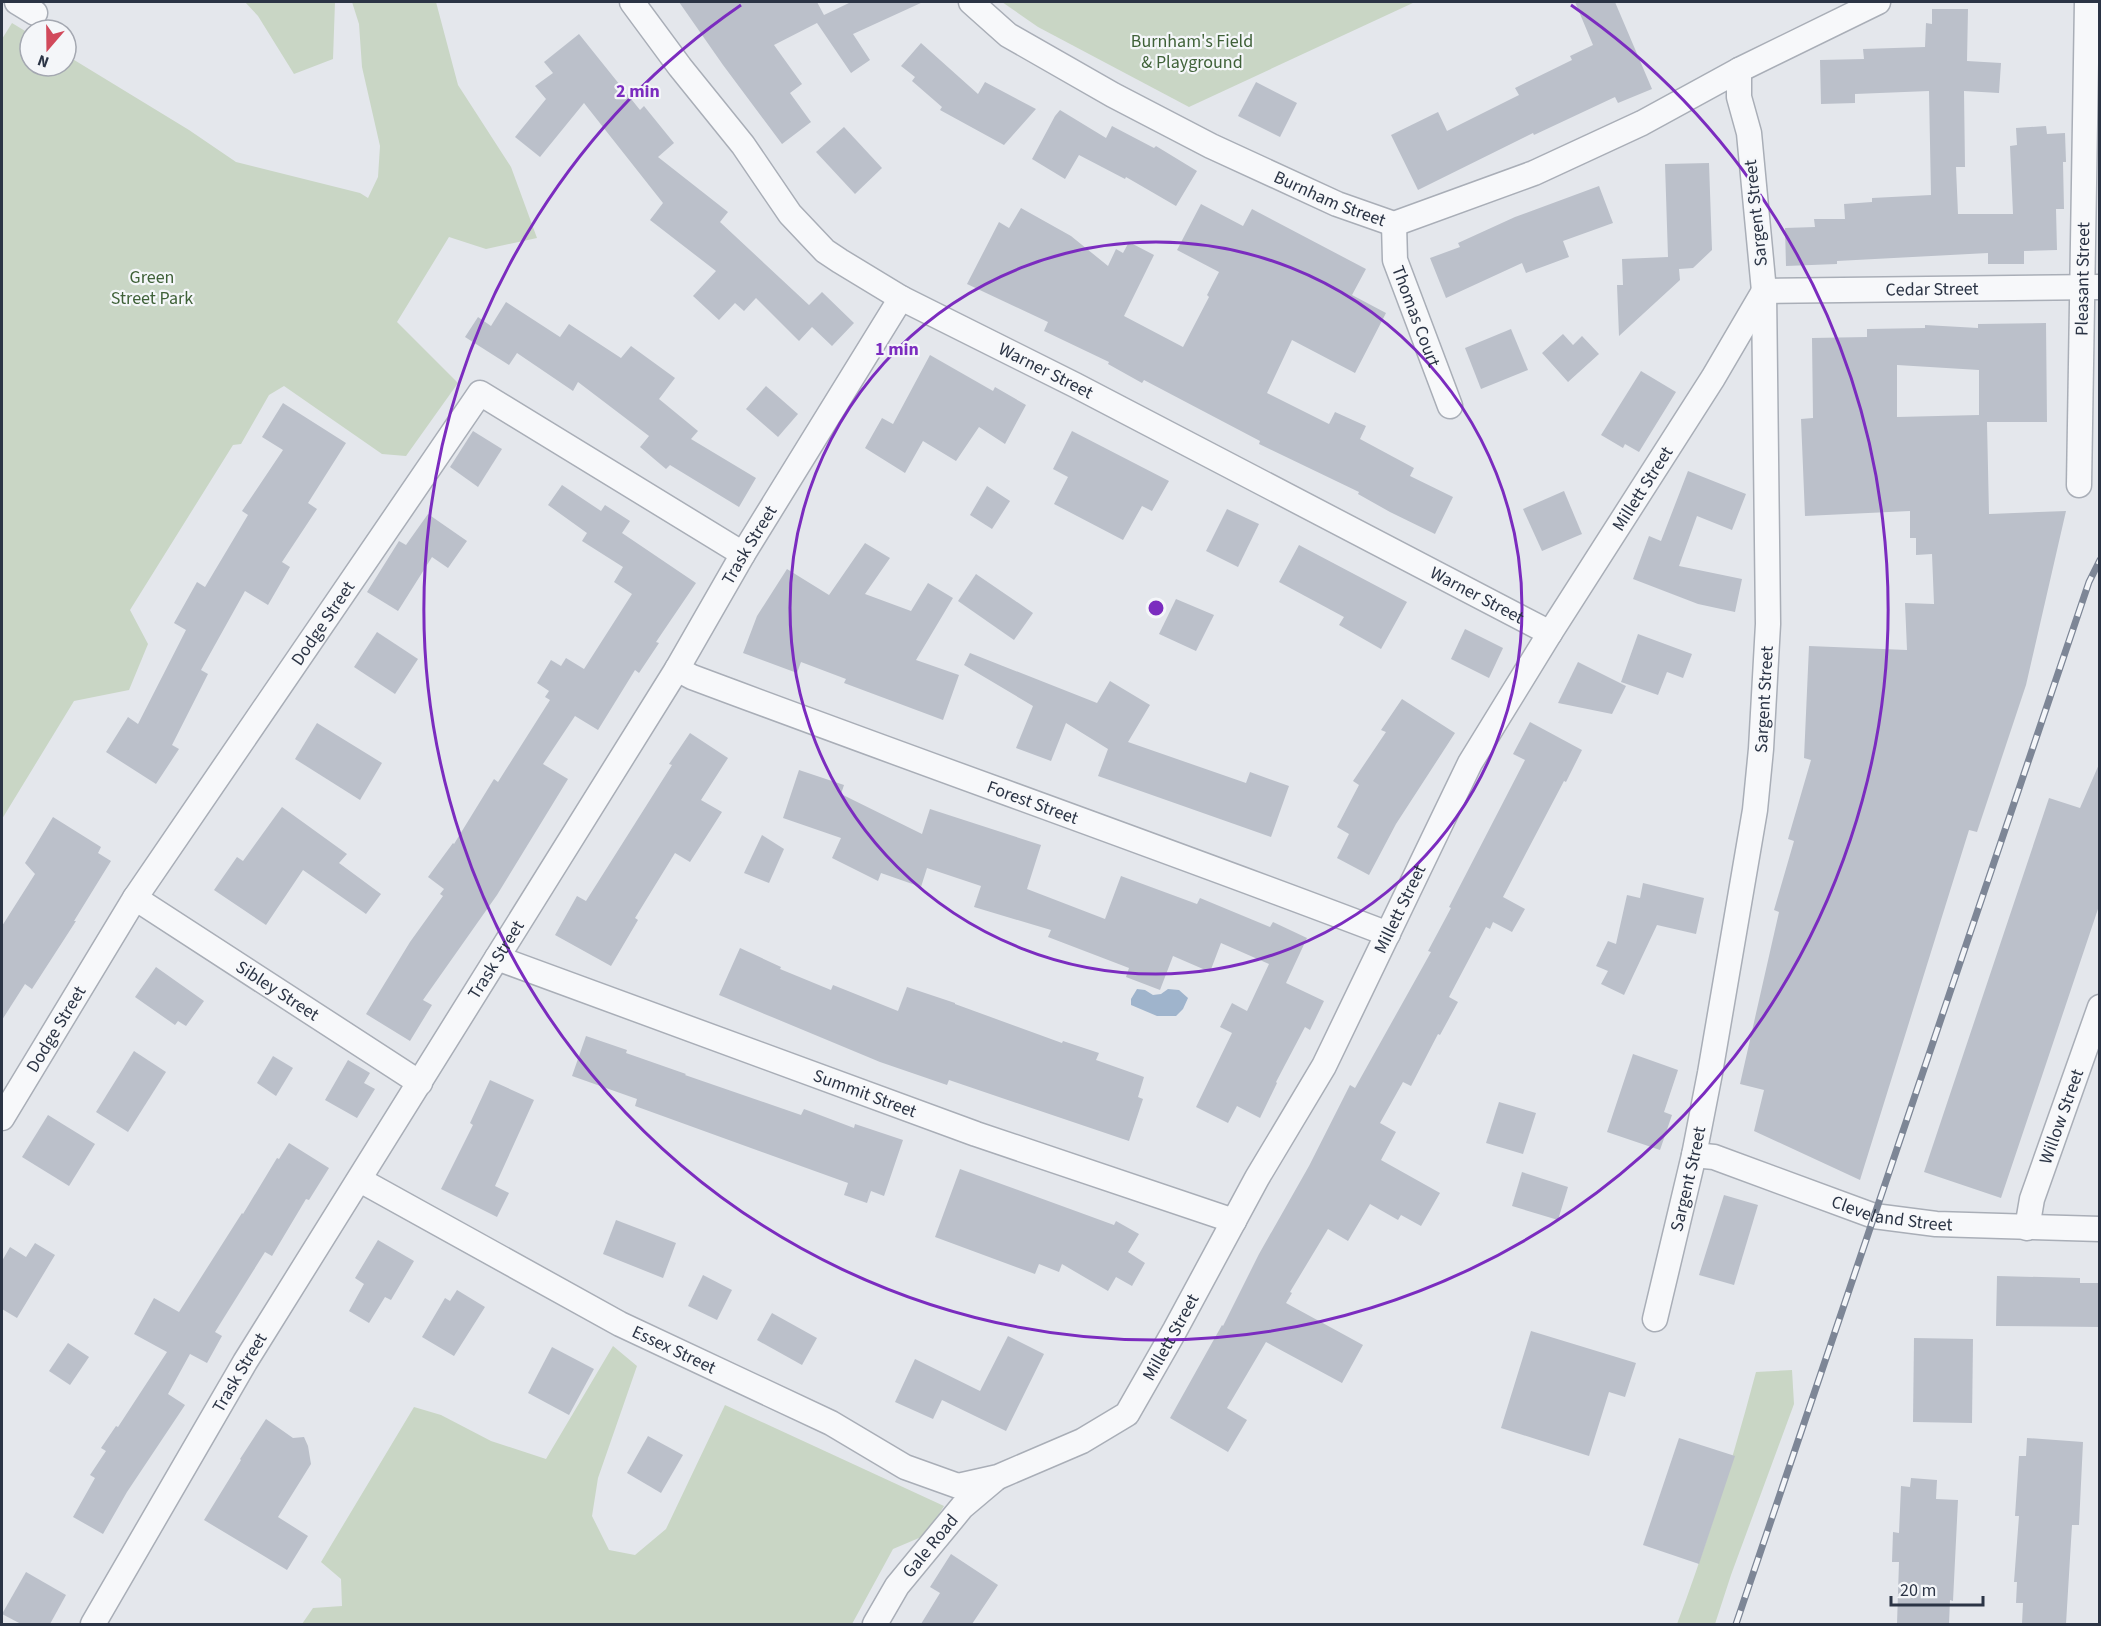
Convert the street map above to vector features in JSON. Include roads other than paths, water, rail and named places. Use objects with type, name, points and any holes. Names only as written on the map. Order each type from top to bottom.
[{"type":"street","name":"Warner Street","points":[[632,2],[680,67],[743,145],[790,214],[825,250],[902,298],[1550,633]]},
{"type":"street","name":"Burnham Street","points":[[971,2],[1008,35],[1113,95],[1242,160],[1337,204],[1394,224],[1534,173],[1642,123],[1738,70]]},
{"type":"street","points":[[1738,70],[1878,2]]},
{"type":"street","name":"Pleasant Street","points":[[2079,485],[2091,287],[2087,2]]},
{"type":"street","name":"Sargent Street","points":[[1655,1319],[1694,1155],[1710,1073],[1755,810],[1761,749],[1768,624],[1764,291],[1749,133],[1739,97],[1738,70]]},
{"type":"street","name":"Thomas Court","points":[[1394,224],[1395,260],[1450,406]]},
{"type":"street","name":"Cedar Street","points":[[1764,291],[2091,287]]},
{"type":"street","name":"Millett Street","points":[[998,1477],[1082,1441],[1127,1414],[1257,1178],[1324,1066],[1470,763],[1550,633],[1695,407],[1764,291]]},
{"type":"street","name":"Trask Street","points":[[93,1624],[245,1362],[677,669],[743,554],[902,298]]},
{"type":"street","name":"Dodge Street","points":[[2,1118],[135,898],[480,393],[743,554]]},
{"type":"street","name":"Forest Street","points":[[677,669],[692,677],[1388,934]]},
{"type":"street","name":"Sibley Street","points":[[135,898],[420,1083]]},
{"type":"street","name":"Summit Street","points":[[497,957],[976,1134],[1234,1221]]},
{"type":"street","name":"Willow Street","points":[[2027,1228],[2032,1200],[2100,1007]]},
{"type":"street","name":"Cleveland Street","points":[[1694,1155],[1714,1157],[1874,1215],[1936,1224],[2100,1229]]},
{"type":"street","name":"Essex Street","points":[[360,1180],[620,1324],[831,1423],[905,1467],[958,1486],[998,1477]]},
{"type":"street","name":"Gale Road","points":[[875,1624],[897,1586],[962,1507],[998,1477]]},
{"type":"water","points":[[1137,989],[1145,990],[1153,995],[1161,994],[1168,989],[1179,990],[1188,998],[1183,1009],[1176,1016],[1157,1016],[1131,1005],[1131,999]]},
{"type":"railway","points":[[1736,1624],[2089,582],[2100,560]]},
{"type":"park label","name":"Burnham's Field & Playground","points":[[1192,51]]},
{"type":"park label","name":"Green Street Park","points":[[152,287]]}]
